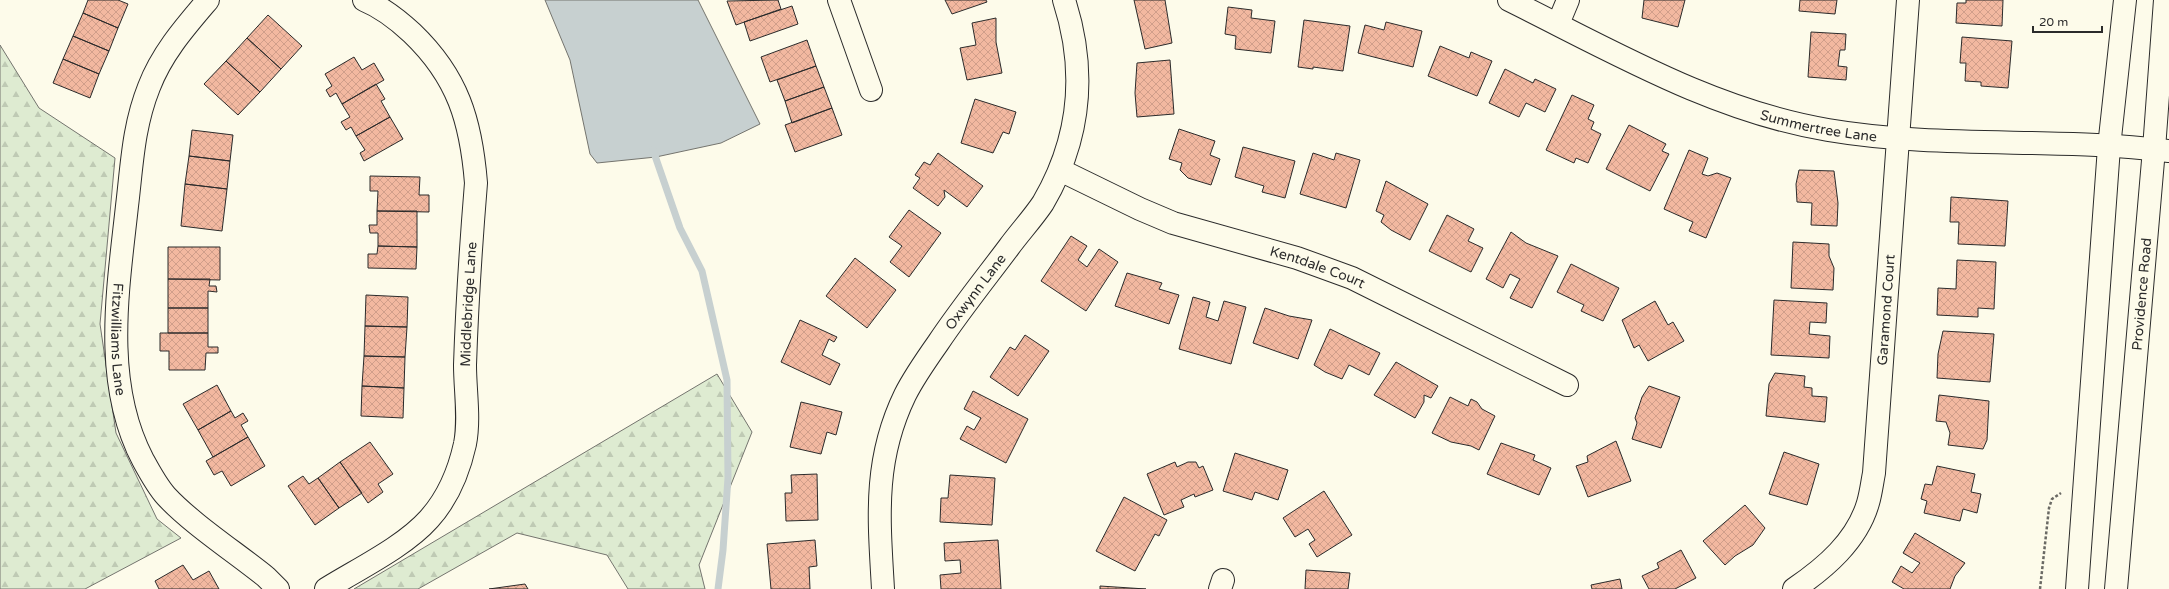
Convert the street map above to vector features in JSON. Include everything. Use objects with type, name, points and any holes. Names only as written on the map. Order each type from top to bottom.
[{"type":"street","name":"Fitzwilliams Lane","points":[[208,0],[176,37],[162,59],[149,86],[133,140],[117,292],[116,324],[118,373],[124,408],[132,435],[143,460],[165,495],[181,510],[266,577],[278,589]]},
{"type":"street","name":"Middlebridge Lane","points":[[326,589],[409,537],[428,520],[441,504],[457,475],[465,442],[467,421],[465,366],[468,295],[476,183],[474,157],[465,118],[454,88],[431,52],[400,22],[364,0]]},
{"type":"street","points":[[839,0],[871,90]]},
{"type":"street","name":"Oxwynn Lane","points":[[883,589],[878,512],[881,472],[890,433],[904,396],[914,378],[956,317],[1042,204],[1060,170],[1067,150],[1078,100],[1075,40],[1064,0]]},
{"type":"street","name":"Summertree Lane","points":[[1509,0],[1694,90],[1737,107],[1771,118],[1828,130],[1898,138],[2162,150]]},
{"type":"street","points":[[1558,24],[1568,0]]},
{"type":"street","name":"Garamond Court","points":[[1794,589],[1814,576],[1842,550],[1860,523],[1868,504],[1874,472],[1908,0]]},
{"type":"street","points":[[2077,589],[2109,147],[2124,0]]},
{"type":"street","name":"Providence Road","points":[[2116,589],[2162,150],[2165,0]]},
{"type":"street","name":"Kentdale Court","points":[[1060,170],[1140,210],[1173,223],[1297,258],[1352,278],[1567,385]]},
{"type":"path","points":[[2040,589],[2049,508],[2058,494],[2066,491]]},
{"type":"green space","points":[[0,45],[39,108],[115,158],[100,324],[116,433],[157,519],[181,538],[85,589],[0,589]]},
{"type":"green space","points":[[717,374],[752,432],[699,565],[705,589],[628,589],[607,555],[517,533],[418,589],[354,589]]},
{"type":"shaded area","points":[[545,0],[698,0],[760,124],[721,143],[656,157],[597,163],[590,154],[570,60]]},
{"type":"building","points":[[88,0],[118,0],[128,4],[118,28],[83,13]]},
{"type":"building","points":[[778,0],[781,9],[736,25],[727,1]]},
{"type":"building","points":[[945,0],[986,0],[987,2],[952,14]]},
{"type":"building","points":[[1134,0],[1165,0],[1172,43],[1145,49]]},
{"type":"building","points":[[1644,0],[1685,0],[1678,27],[1642,18]]},
{"type":"building","points":[[1800,0],[1837,0],[1835,14],[1799,11]]},
{"type":"building","points":[[1966,0],[2003,0],[2002,26],[1956,23],[1957,3],[1966,3]]},
{"type":"building","points":[[792,6],[798,24],[750,41],[744,22]]},
{"type":"building","points":[[1228,7],[1252,10],[1251,18],[1275,21],[1271,53],[1235,49],[1236,36],[1225,34]]},
{"type":"building","points":[[83,13],[118,28],[109,51],[73,36]]},
{"type":"building","points":[[268,15],[302,46],[281,69],[247,38]]},
{"type":"building","points":[[996,18],[996,42],[1002,73],[967,80],[960,48],[976,45],[972,23]]},
{"type":"building","points":[[1304,20],[1350,26],[1343,71],[1313,67],[1313,69],[1298,67]]},
{"type":"building","points":[[1386,22],[1422,31],[1413,67],[1358,53],[1365,25],[1384,30]]},
{"type":"building","points":[[1811,32],[1846,34],[1845,50],[1840,50],[1838,66],[1847,67],[1846,80],[1808,77]]},
{"type":"building","points":[[73,36],[109,51],[99,74],[63,59]]},
{"type":"building","points":[[1962,37],[2012,41],[2008,88],[1981,86],[1981,82],[1965,81],[1966,63],[1960,63]]},
{"type":"building","points":[[247,38],[281,69],[260,92],[226,61]]},
{"type":"building","points":[[807,40],[816,66],[770,82],[761,57]]},
{"type":"building","points":[[1440,46],[1469,58],[1471,52],[1492,61],[1477,96],[1428,76]]},
{"type":"building","points":[[354,57],[362,70],[374,63],[384,80],[342,104],[336,93],[330,97],[326,90],[332,86],[325,74]]},
{"type":"building","points":[[63,59],[99,74],[90,98],[53,83]]},
{"type":"building","points":[[1170,60],[1174,114],[1137,117],[1135,93],[1137,63]]},
{"type":"building","points":[[226,61],[260,92],[238,115],[204,84]]},
{"type":"building","points":[[816,66],[824,87],[785,101],[777,80]]},
{"type":"building","points":[[1505,69],[1533,83],[1535,79],[1556,89],[1545,112],[1526,103],[1519,117],[1489,103]]},
{"type":"building","points":[[376,84],[385,99],[381,101],[390,117],[356,136],[351,127],[346,130],[341,122],[350,117],[342,104]]},
{"type":"building","points":[[824,87],[832,108],[792,123],[785,101]]},
{"type":"building","points":[[1572,95],[1594,105],[1588,119],[1594,122],[1591,129],[1601,134],[1588,163],[1576,158],[1574,163],[1546,150]]},
{"type":"building","points":[[975,99],[1016,112],[1009,134],[1003,132],[993,153],[961,143]]},
{"type":"building","points":[[832,108],[842,135],[795,152],[785,125]]},
{"type":"building","points":[[390,117],[403,139],[364,161],[360,153],[365,150],[356,136]]},
{"type":"building","points":[[1629,125],[1666,144],[1662,151],[1669,154],[1650,191],[1606,169]]},
{"type":"building","points":[[1179,129],[1215,141],[1210,155],[1220,159],[1211,185],[1188,178],[1180,170],[1182,163],[1169,159]]},
{"type":"building","points":[[192,130],[233,135],[230,161],[189,156]]},
{"type":"building","points":[[1243,147],[1295,161],[1285,198],[1262,192],[1264,186],[1235,177]]},
{"type":"building","points":[[1689,150],[1708,158],[1702,174],[1708,176],[1717,173],[1731,178],[1706,238],[1689,231],[1693,222],[1664,209]]},
{"type":"building","points":[[938,153],[983,186],[967,207],[944,190],[945,197],[938,206],[913,188],[920,178],[915,175],[924,162],[930,165]]},
{"type":"building","points":[[1313,153],[1334,160],[1336,153],[1360,160],[1346,208],[1300,194]]},
{"type":"building","points":[[189,156],[230,161],[227,189],[185,184]]},
{"type":"building","points":[[1799,170],[1834,171],[1838,203],[1837,226],[1811,225],[1812,203],[1797,202],[1796,184]]},
{"type":"building","points":[[370,176],[420,177],[419,195],[429,195],[429,212],[377,211],[378,191],[370,191]]},
{"type":"building","points":[[1386,181],[1428,204],[1410,240],[1391,230],[1381,222],[1384,215],[1376,211]]},
{"type":"building","points":[[185,184],[227,189],[222,231],[181,226]]},
{"type":"building","points":[[1951,197],[2008,201],[2005,246],[1958,244],[1959,222],[1950,222]]},
{"type":"building","points":[[909,210],[941,233],[909,277],[890,262],[902,246],[889,237]]},
{"type":"building","points":[[377,211],[417,211],[417,247],[378,246],[378,233],[370,233],[369,225],[377,225]]},
{"type":"building","points":[[1447,215],[1474,229],[1468,241],[1483,248],[1471,272],[1429,251]]},
{"type":"building","points":[[1511,232],[1526,243],[1558,256],[1532,308],[1510,298],[1520,279],[1510,274],[1503,288],[1486,279]]},
{"type":"building","points":[[1071,236],[1087,246],[1078,260],[1087,267],[1099,249],[1118,262],[1086,311],[1041,281]]},
{"type":"building","points":[[1793,242],[1829,244],[1829,256],[1834,268],[1833,290],[1791,288]]},
{"type":"building","points":[[378,246],[417,247],[416,269],[368,268],[368,254],[377,254]]},
{"type":"building","points":[[168,247],[220,247],[220,280],[168,279]]},
{"type":"building","points":[[855,258],[896,290],[867,328],[826,296]]},
{"type":"building","points":[[1957,260],[1996,262],[1994,309],[1978,308],[1978,317],[1937,315],[1938,288],[1956,289]]},
{"type":"building","points":[[1571,264],[1619,288],[1603,321],[1581,311],[1584,305],[1557,292]]},
{"type":"building","points":[[1127,273],[1162,283],[1159,289],[1179,295],[1169,324],[1115,306]]},
{"type":"building","points":[[168,279],[210,279],[209,286],[216,286],[217,292],[208,291],[208,308],[168,308]]},
{"type":"building","points":[[366,295],[408,297],[407,327],[365,326]]},
{"type":"building","points":[[1193,297],[1210,302],[1206,317],[1218,321],[1224,301],[1246,307],[1231,364],[1179,349]]},
{"type":"building","points":[[1774,300],[1827,303],[1826,323],[1810,322],[1809,334],[1830,336],[1829,358],[1771,355]]},
{"type":"building","points":[[1655,301],[1668,325],[1673,322],[1684,341],[1648,361],[1639,345],[1634,348],[1622,320]]},
{"type":"building","points":[[168,308],[208,308],[208,333],[168,333]]},
{"type":"building","points":[[1265,308],[1289,316],[1312,320],[1298,359],[1253,343]]},
{"type":"building","points":[[800,320],[837,337],[834,342],[829,339],[822,355],[840,364],[830,385],[781,362]]},
{"type":"building","points":[[365,326],[407,327],[405,357],[364,356]]},
{"type":"building","points":[[1330,329],[1380,353],[1369,375],[1349,365],[1342,379],[1325,372],[1314,365]]},
{"type":"building","points":[[1943,331],[1994,334],[1990,382],[1937,378],[1938,354]]},
{"type":"building","points":[[160,333],[208,333],[208,347],[218,347],[218,353],[206,353],[205,370],[169,370],[169,351],[160,351]]},
{"type":"building","points":[[1025,335],[1049,351],[1018,396],[990,377],[1010,347],[1015,350]]},
{"type":"building","points":[[364,356],[405,357],[404,388],[362,386]]},
{"type":"building","points":[[1396,362],[1438,386],[1431,398],[1424,395],[1424,402],[1415,418],[1374,395]]},
{"type":"building","points":[[1775,373],[1805,376],[1804,387],[1812,388],[1812,396],[1827,397],[1825,422],[1766,416],[1769,384]]},
{"type":"building","points":[[217,385],[231,411],[198,430],[183,404]]},
{"type":"building","points":[[362,386],[404,388],[403,418],[361,416]]},
{"type":"building","points":[[1649,386],[1680,397],[1661,448],[1632,439],[1637,423],[1635,418],[1642,397]]},
{"type":"building","points":[[973,391],[1028,419],[1006,463],[960,439],[967,426],[974,430],[981,418],[964,409]]},
{"type":"building","points":[[1939,395],[1989,401],[1987,440],[1983,449],[1948,445],[1950,433],[1946,422],[1936,421]]},
{"type":"building","points":[[1450,397],[1468,406],[1471,399],[1477,402],[1482,409],[1495,416],[1479,450],[1471,446],[1451,442],[1432,433]]},
{"type":"building","points":[[801,402],[842,412],[836,435],[827,432],[821,454],[790,447]]},
{"type":"building","points":[[231,411],[235,418],[243,413],[248,421],[241,425],[248,437],[213,457],[198,430]]},
{"type":"building","points":[[248,437],[265,466],[231,486],[222,471],[214,475],[206,461]]},
{"type":"building","points":[[1616,441],[1631,481],[1588,497],[1576,466],[1588,462],[1587,456]]},
{"type":"building","points":[[370,442],[393,474],[378,484],[383,492],[368,503],[340,462]]},
{"type":"building","points":[[1501,443],[1535,455],[1533,460],[1551,468],[1539,495],[1487,474]]},
{"type":"building","points":[[1784,452],[1819,464],[1807,505],[1769,494]]},
{"type":"building","points":[[1235,453],[1288,470],[1278,500],[1255,492],[1252,500],[1223,491]]},
{"type":"building","points":[[340,462],[362,493],[339,508],[318,478]]},
{"type":"building","points":[[1175,462],[1177,467],[1188,462],[1196,462],[1199,468],[1203,466],[1213,490],[1195,497],[1194,494],[1181,500],[1184,507],[1164,515],[1147,474]]},
{"type":"building","points":[[1937,466],[1975,474],[1971,492],[1981,494],[1977,513],[1963,509],[1960,521],[1924,513],[1927,501],[1921,499],[1925,484],[1932,485]]},
{"type":"building","points":[[817,474],[818,520],[786,521],[785,493],[792,493],[791,475]]},
{"type":"building","points":[[950,475],[995,478],[992,525],[940,522],[941,498],[948,498]]},
{"type":"building","points":[[303,476],[309,484],[318,478],[339,508],[315,525],[288,486]]},
{"type":"building","points":[[1324,491],[1352,535],[1317,557],[1309,544],[1315,540],[1308,529],[1295,537],[1283,518]]},
{"type":"building","points":[[1124,497],[1167,520],[1159,536],[1155,534],[1135,571],[1096,551]]},
{"type":"building","points":[[1745,505],[1765,528],[1753,545],[1735,556],[1725,565],[1703,541]]},
{"type":"building","points":[[1915,533],[1965,563],[1955,576],[1950,589],[1904,589],[1892,582],[1901,566],[1912,573],[1920,563],[1903,553]]},
{"type":"building","points":[[815,540],[817,566],[809,567],[810,589],[771,589],[767,544]]},
{"type":"building","points":[[998,540],[1001,589],[941,589],[940,575],[961,573],[960,560],[945,561],[944,543]]},
{"type":"building","points":[[1681,550],[1696,578],[1675,589],[1649,589],[1642,576],[1659,568],[1657,563]]},
{"type":"building","points":[[183,565],[193,580],[209,571],[219,589],[159,589],[155,581]]},
{"type":"building","points":[[1306,570],[1350,573],[1348,589],[1305,589]]},
{"type":"building","points":[[1620,579],[1622,589],[1592,589],[1591,585]]},
{"type":"building","points":[[525,584],[528,589],[489,589]]},
{"type":"building","points":[[1100,586],[1146,589],[1100,589]]},
{"type":"waterway","points":[[653,150],[680,228],[702,271],[727,380],[728,478],[723,550],[718,589]]}]
